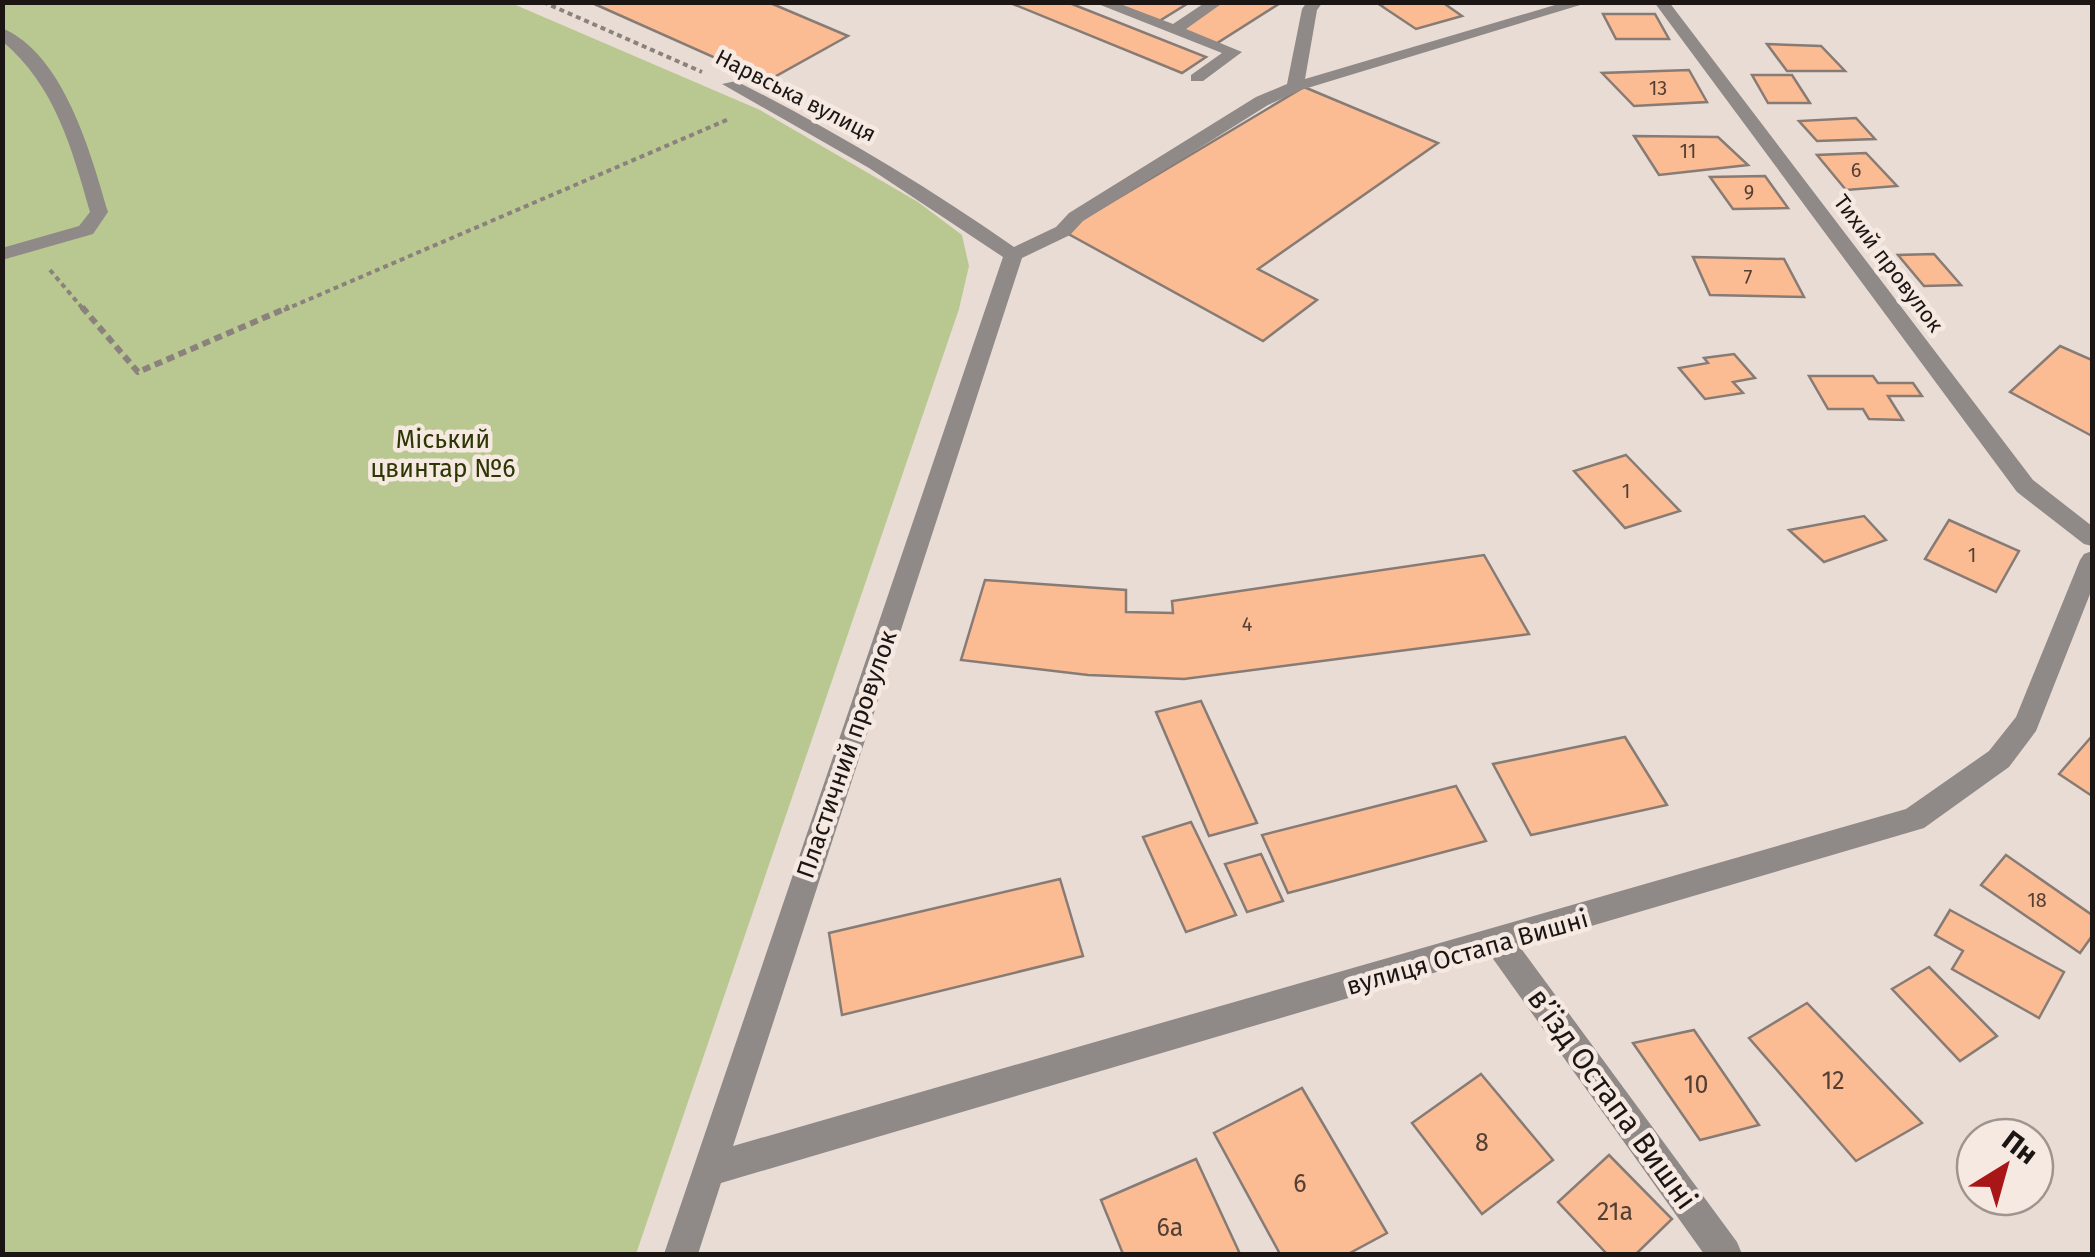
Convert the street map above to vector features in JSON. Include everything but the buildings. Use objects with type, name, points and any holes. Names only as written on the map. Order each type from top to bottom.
[{"type":"street","points":[[1100,2],[1234,52],[1197,78]]},
{"type":"street","points":[[1174,30],[1217,2]]},
{"type":"street","points":[[1295,86],[1310,9],[1316,2]]},
{"type":"street","points":[[1014,255],[1063,231],[1076,217],[1262,101],[1295,86],[1583,2]]},
{"type":"street","name":"Тихий провулок","points":[[1661,2],[2025,486],[2092,538]]},
{"type":"street","points":[[2,33],[43,70],[77,134],[98,212],[86,230],[2,254]]},
{"type":"street","name":"Нарвська вулиця","points":[[730,84],[930,195],[1014,255]]},
{"type":"street","name":"Пластичний провулок","points":[[680,1254],[1014,255]]},
{"type":"street","name":"вулиця Остапа Вишні","points":[[706,1171],[1914,819],[1998,759],[2026,723],[2092,560]]},
{"type":"street","name":"в’їзд Остапа Вишні","points":[[1499,943],[1725,1254]]},
{"type":"path","name":"Нарвська вулиця","points":[[543,2],[730,84]]},
{"type":"path","points":[[30,247],[138,372],[767,102]]},
{"type":"green space","name":"Міський цвинтар №6","points":[[2,3],[511,3],[760,110],[918,202],[962,235],[969,266],[959,309],[636,1254],[3,1254]]}]
